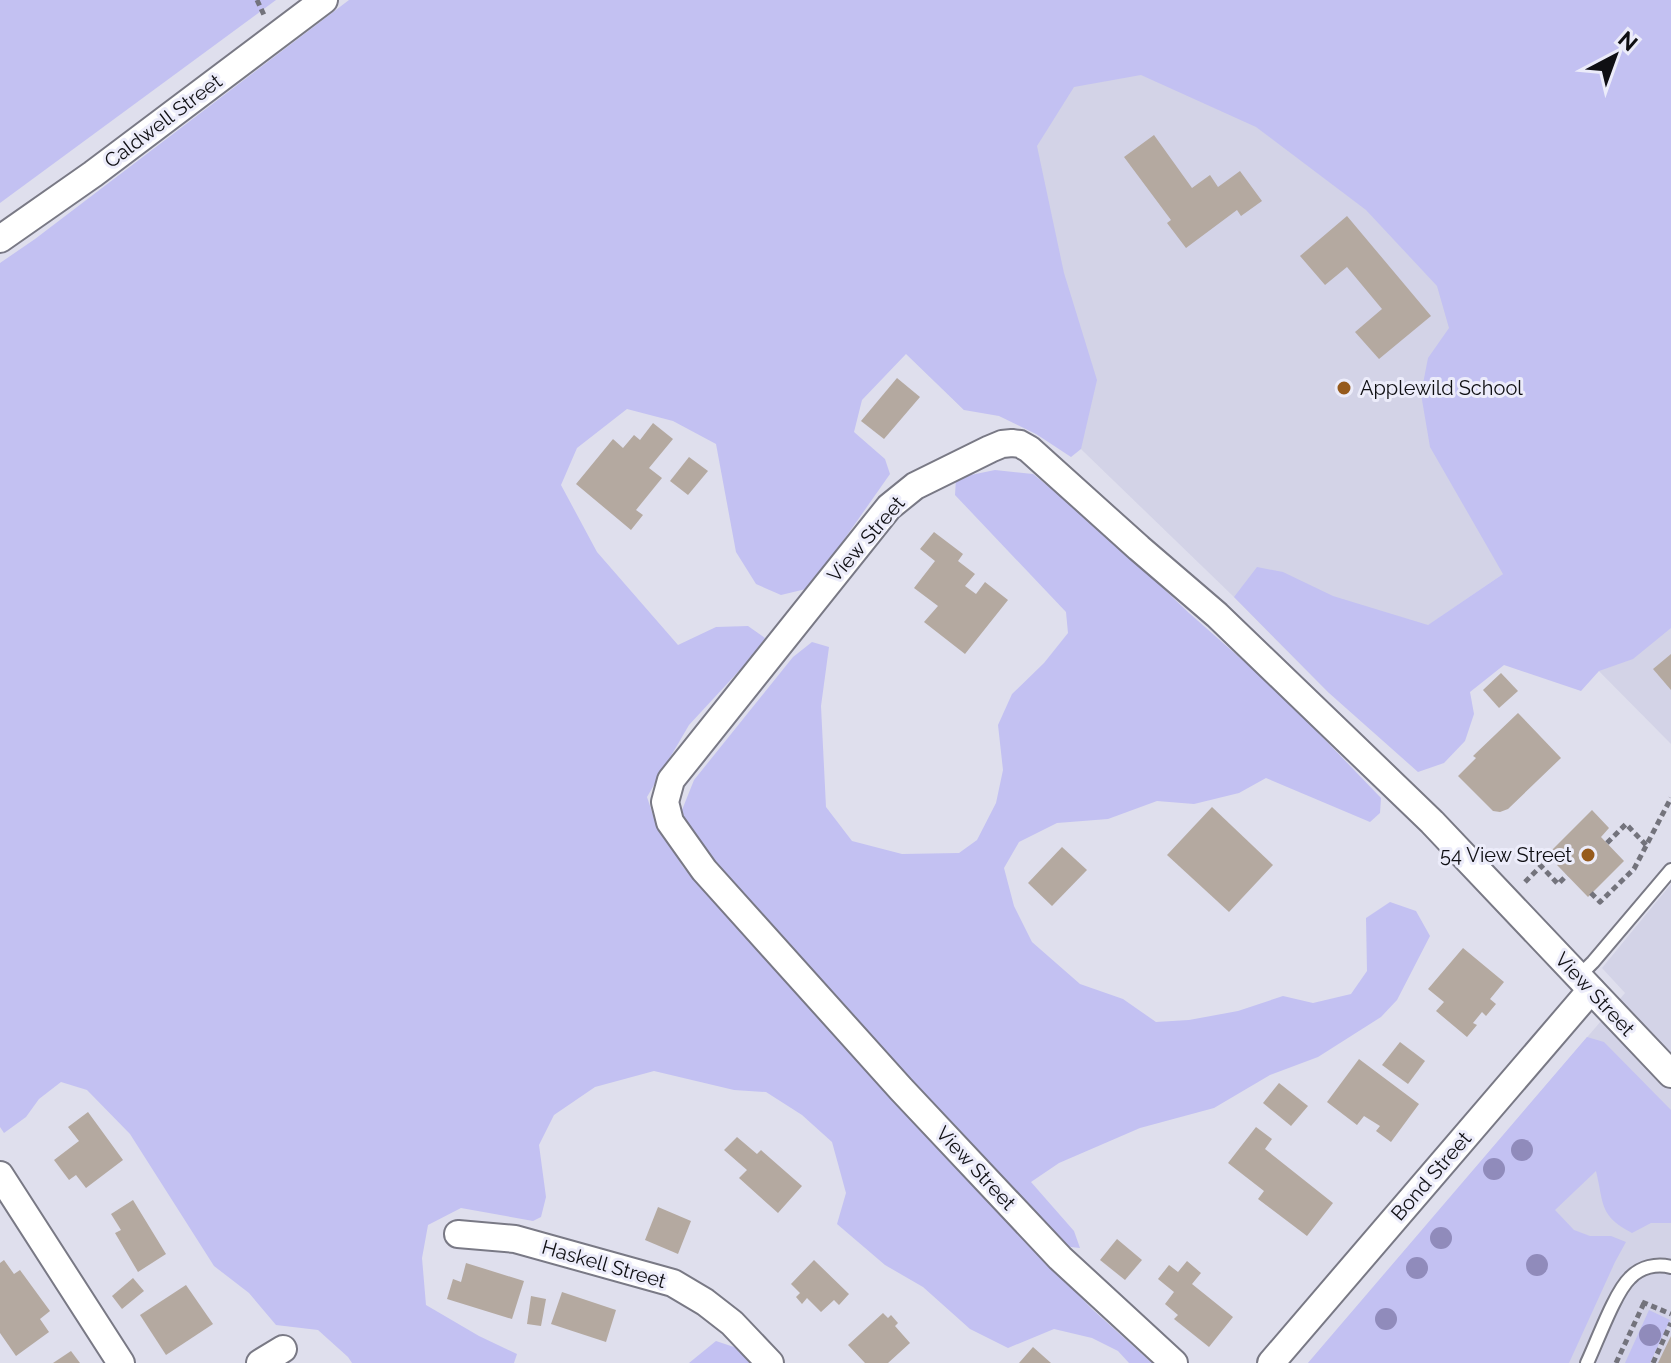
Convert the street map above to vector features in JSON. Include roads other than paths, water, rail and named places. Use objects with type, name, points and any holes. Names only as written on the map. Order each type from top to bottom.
[{"type":"street","name":"Caldwell Street","points":[[0,239],[104,166],[324,0]]},
{"type":"street","name":"View Street","points":[[1174,1363],[1060,1258],[901,1089],[704,870],[670,822],[665,802],[671,780],[889,507],[915,486],[1002,444],[1020,444],[1029,449],[1271,666],[1440,831],[1671,1074]]},
{"type":"street","name":"Bond Street","points":[[1271,1363],[1585,983]]},
{"type":"street","points":[[0,1175],[121,1363]]},
{"type":"street","name":"Haskell Street","points":[[458,1234],[515,1239],[673,1283],[732,1323],[770,1363]]},
{"type":"street","points":[[260,1363],[283,1349]]},
{"type":"lane","points":[[1585,983],[1593,962],[1671,870]]},
{"type":"lane","points":[[1587,1363],[1628,1279],[1637,1272],[1658,1265],[1671,1267]]},
{"type":"place","name":"Applewild School","points":[[1344,388]]},
{"type":"place","name":"54 View Street","points":[[1588,855]]}]
